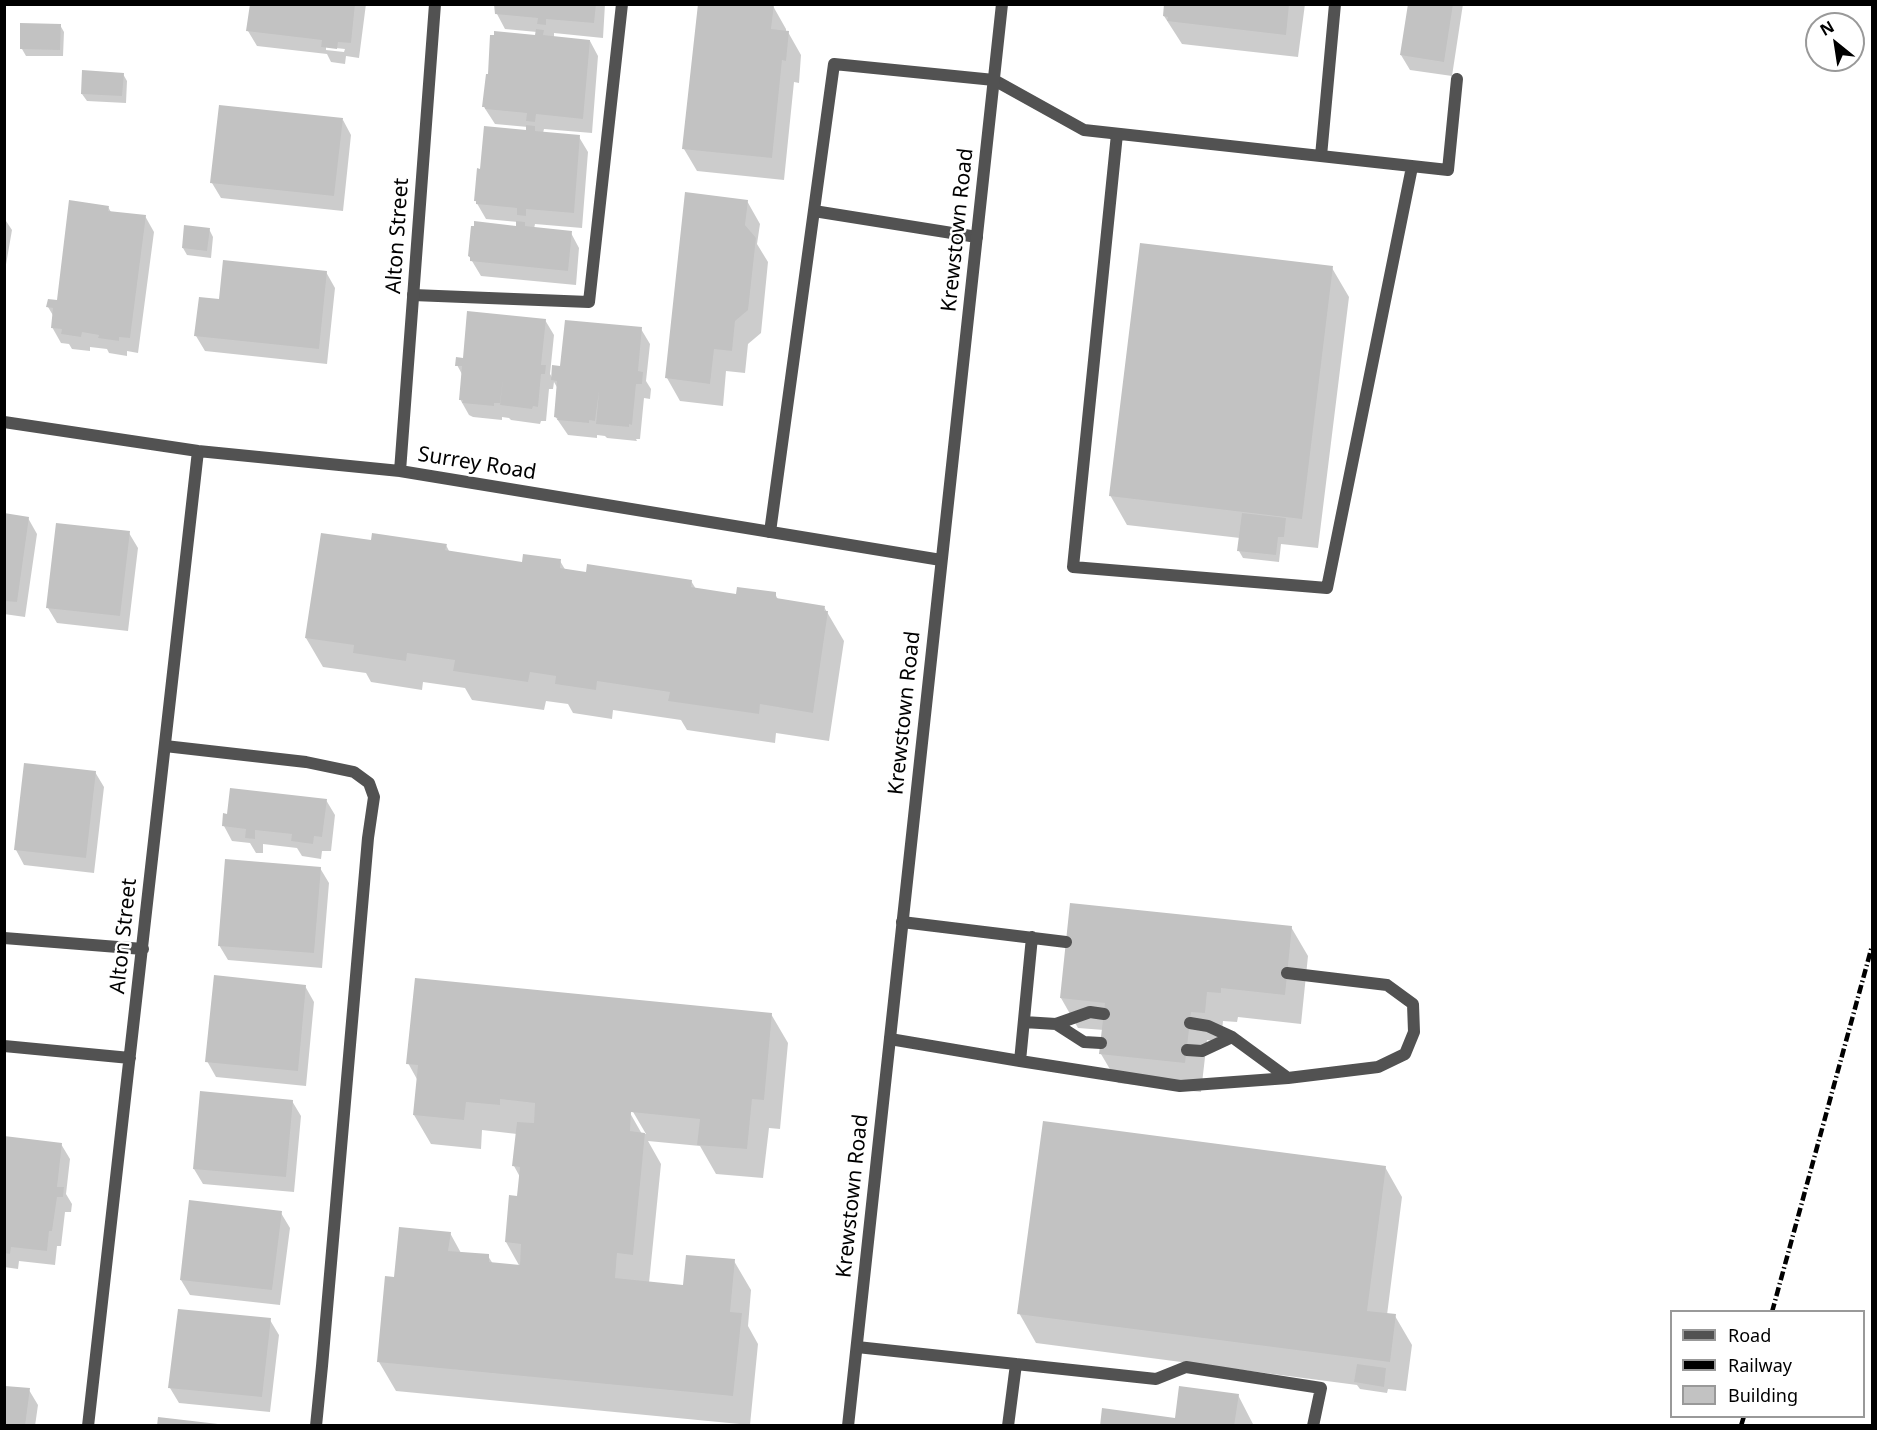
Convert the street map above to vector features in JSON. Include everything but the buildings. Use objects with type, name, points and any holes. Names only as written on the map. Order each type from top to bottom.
[{"type":"street","name":"Alton Street","points":[[400,471],[435,4]]},
{"type":"street","points":[[413,295],[589,302],[622,4]]},
{"type":"street","name":"Krewstown Road","points":[[848,1425],[1002,4]]},
{"type":"street","points":[[1321,156],[1335,4]]},
{"type":"street","points":[[770,532],[834,64],[994,80],[1083,130],[1448,170],[1457,79]]},
{"type":"street","points":[[1117,134],[1073,567],[1327,588],[1412,166]]},
{"type":"street","points":[[814,211],[977,237]]},
{"type":"street","name":"Surrey Road","points":[[4,422],[198,451],[400,471],[941,560]]},
{"type":"street","name":"Alton Street","points":[[88,1425],[198,451]]},
{"type":"street","points":[[165,746],[306,762],[354,772],[369,783],[374,797],[368,838],[316,1425]]},
{"type":"street","points":[[902,922],[1066,942]]},
{"type":"street","points":[[1020,1061],[1032,937]]},
{"type":"street","points":[[4,938],[143,949]]},
{"type":"street","points":[[890,1039],[1180,1086],[1288,1078],[1378,1067],[1405,1054],[1414,1032],[1413,1004],[1388,985],[1287,973]]},
{"type":"street","points":[[1024,1022],[1056,1024],[1090,1012],[1104,1014]]},
{"type":"street","points":[[1190,1023],[1208,1026],[1232,1037],[1288,1078]]},
{"type":"street","points":[[1056,1024],[1084,1042],[1101,1043]]},
{"type":"street","points":[[1187,1050],[1202,1051],[1232,1037]]},
{"type":"street","points":[[4,1046],[130,1058]]},
{"type":"street","points":[[857,1347],[1156,1379],[1186,1367],[1321,1388],[1313,1425]]},
{"type":"street","points":[[1008,1425],[1016,1364]]},
{"type":"railway","points":[[1773,1310],[1872,946]]},
{"type":"railway","points":[[1741,1426],[1743,1418]]}]
